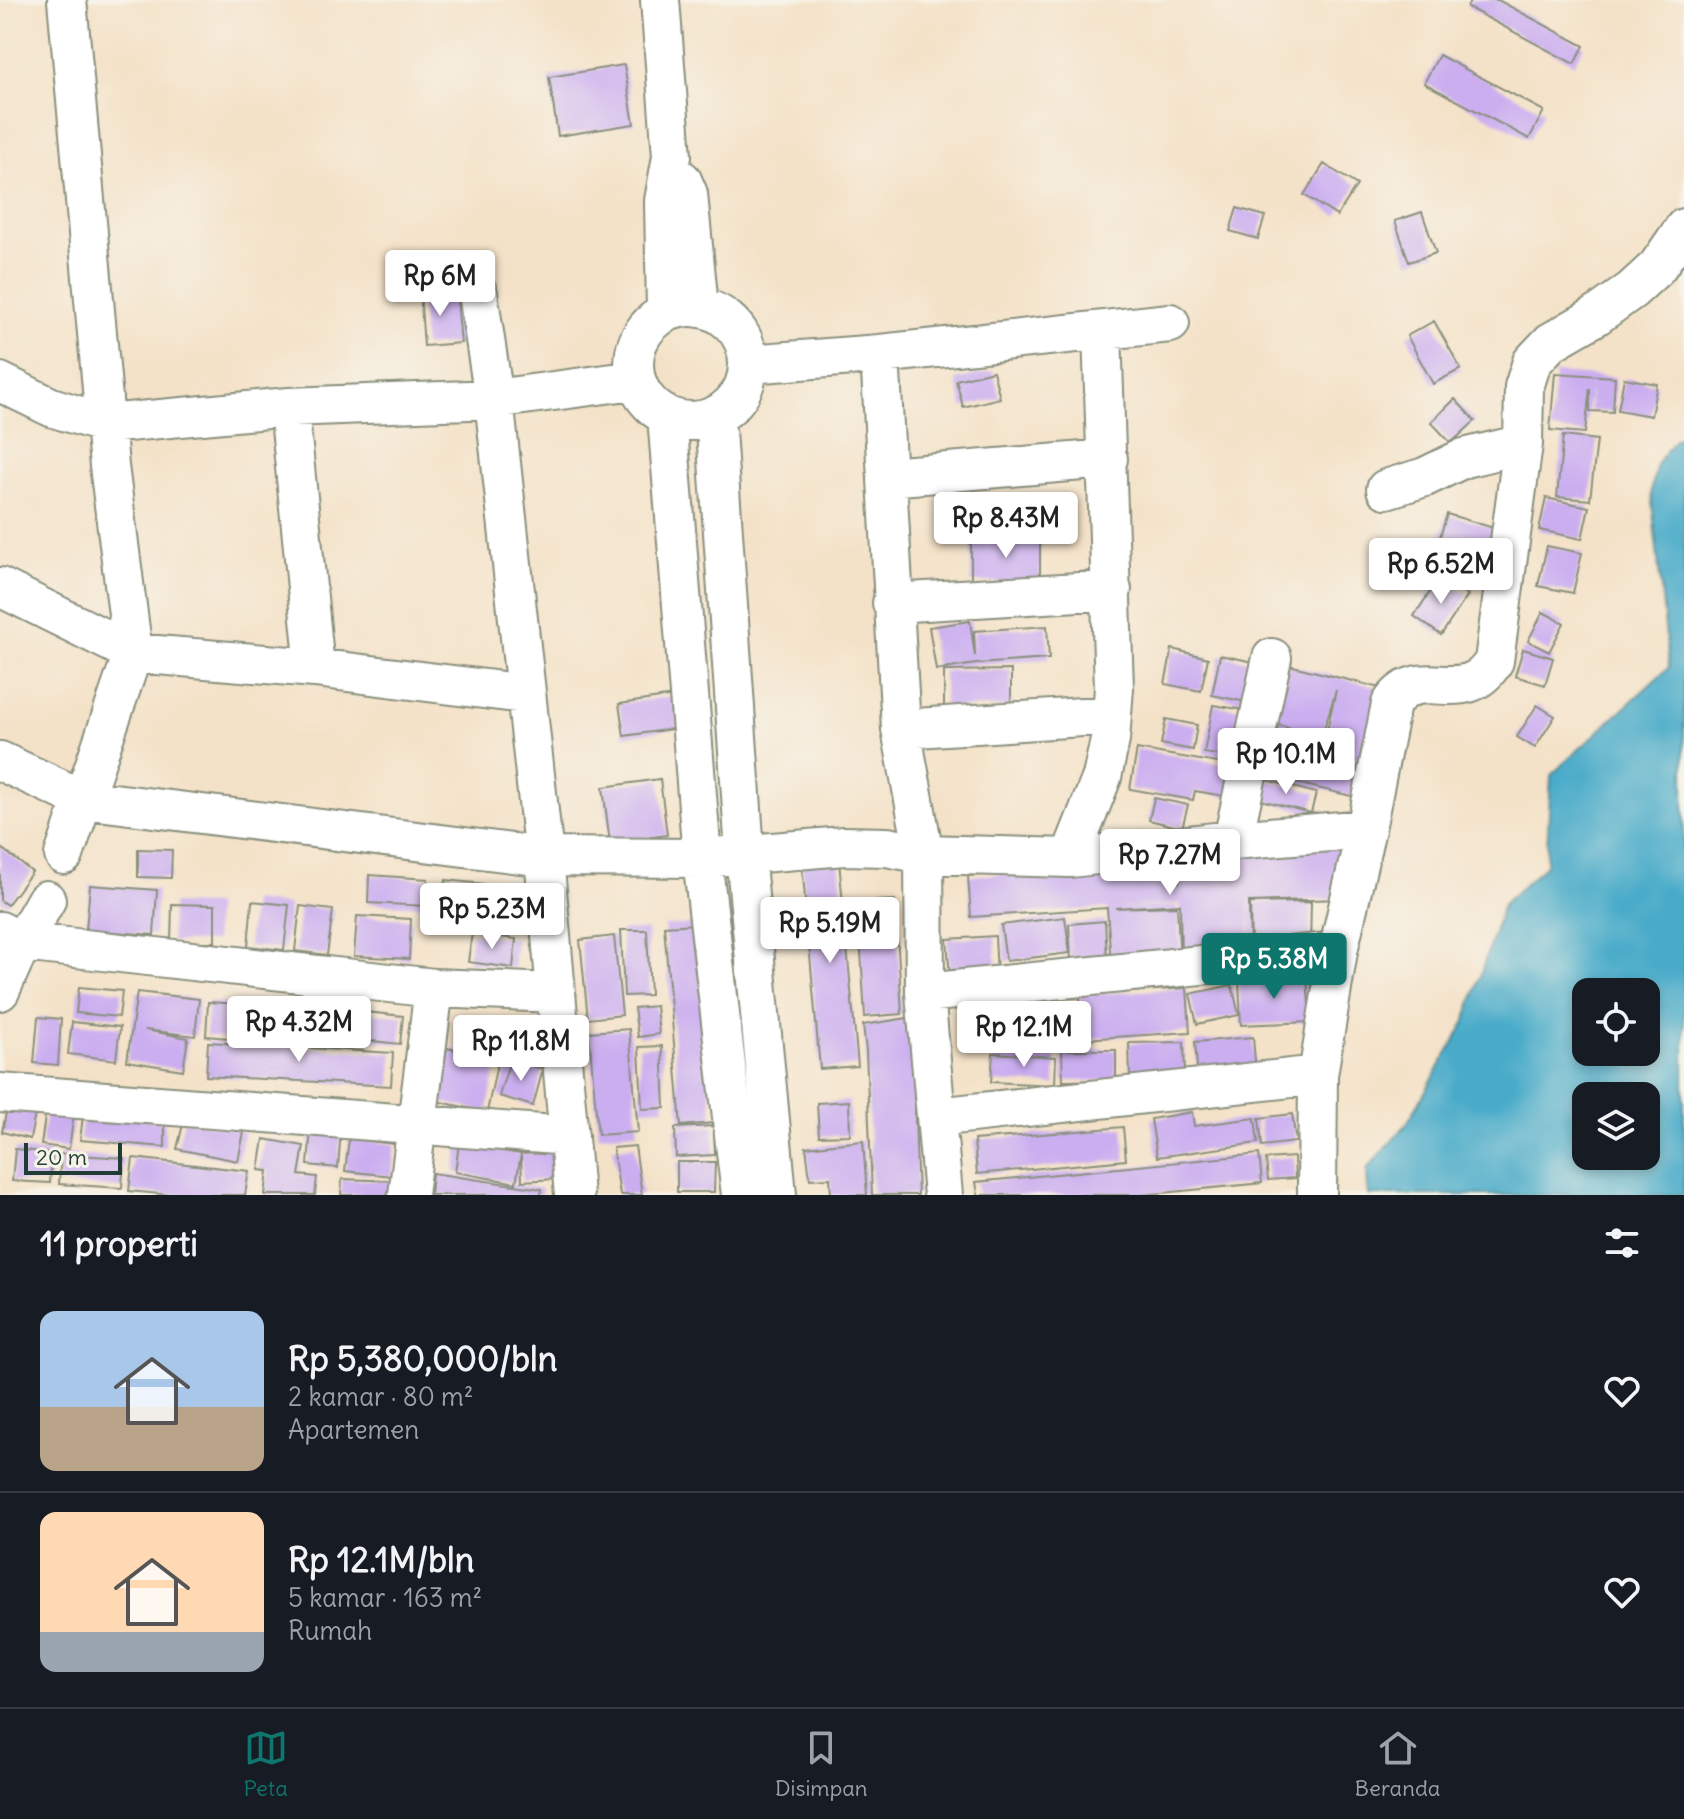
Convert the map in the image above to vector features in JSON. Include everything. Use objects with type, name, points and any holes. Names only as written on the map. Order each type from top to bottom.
[{"type":"street","points":[[64,855],[133,653],[109,466],[67,0]]},
{"type":"street","points":[[660,0],[672,156],[664,201],[683,310]]},
{"type":"street","points":[[1317,1195],[1318,1075],[1338,951],[1391,704],[1399,691],[1411,685],[1471,684],[1486,675],[1494,661],[1523,444],[1524,387],[1532,362],[1551,342],[1632,290],[1681,239]]},
{"type":"street","points":[[478,293],[494,399],[544,857],[574,1195]]},
{"type":"street","points":[[683,310],[714,312],[728,321],[746,348],[746,380],[739,395],[715,416],[699,421],[667,416],[653,408],[635,380],[633,364],[642,333],[683,310]]},
{"type":"street","points":[[748,364],[880,354],[1170,323]]},
{"type":"street","points":[[1070,858],[1102,777],[1112,715],[1112,590],[1102,331]]},
{"type":"street","points":[[880,354],[901,729],[924,854],[925,993],[943,1195]]},
{"type":"street","points":[[0,382],[51,407],[106,424],[289,407],[494,399],[635,380]]},
{"type":"street","points":[[289,407],[315,668]]},
{"type":"street","points":[[667,416],[702,858],[741,1195]]},
{"type":"street","points":[[715,416],[745,853],[777,1195]]},
{"type":"street","points":[[1386,489],[1425,477],[1464,458],[1523,444]]},
{"type":"street","points":[[887,477],[1108,459]]},
{"type":"street","points":[[0,587],[133,653],[315,668],[525,694]]},
{"type":"street","points":[[892,603],[1112,590]]},
{"type":"street","points":[[1233,840],[1272,658]]},
{"type":"street","points":[[901,729],[1112,715]]},
{"type":"street","points":[[0,761],[82,799],[544,857],[702,858],[844,846],[887,847],[924,854],[1070,858],[1366,829]]},
{"type":"street","points":[[0,991],[11,936],[46,900]]},
{"type":"street","points":[[11,936],[434,988],[555,993]]},
{"type":"street","points":[[925,993],[1338,951]]},
{"type":"street","points":[[408,1195],[434,988]]},
{"type":"street","points":[[936,1117],[1318,1075]]},
{"type":"street","points":[[0,1093],[569,1136]]},
{"type":"water","points":[[1684,437],[1684,1195],[1368,1195],[1367,1169],[1406,1125],[1465,1023],[1503,904],[1546,865],[1551,775],[1669,667],[1651,492],[1657,463],[1675,439]]},
{"type":"building","points":[[1471,0],[1498,0],[1584,46],[1574,64],[1467,7]]},
{"type":"building","points":[[1439,55],[1544,111],[1529,139],[1424,83]]},
{"type":"building","points":[[624,65],[634,124],[558,136],[549,77]]},
{"type":"building","points":[[1324,164],[1357,185],[1337,216],[1304,195]]},
{"type":"building","points":[[1237,208],[1265,216],[1258,239],[1230,231]]},
{"type":"building","points":[[1422,212],[1436,253],[1409,262],[1395,221]]},
{"type":"building","points":[[456,289],[461,343],[424,346],[420,292]]},
{"type":"building","points":[[1434,321],[1461,369],[1433,384],[1407,336]]},
{"type":"building","points":[[993,371],[1000,398],[963,407],[956,380]]},
{"type":"building","points":[[1555,373],[1615,377],[1613,412],[1590,411],[1590,388],[1585,433],[1550,430]]},
{"type":"building","points":[[1624,378],[1657,384],[1651,416],[1618,410]]},
{"type":"building","points":[[1455,399],[1475,421],[1451,443],[1431,422]]},
{"type":"building","points":[[1563,436],[1597,440],[1590,500],[1557,497]]},
{"type":"building","points":[[1002,496],[1006,532],[972,537],[967,500]]},
{"type":"building","points":[[1046,498],[1047,531],[1018,533],[1016,499]]},
{"type":"building","points":[[1546,498],[1589,507],[1582,539],[1539,530]]},
{"type":"building","points":[[1447,514],[1497,529],[1481,578],[1432,563]]},
{"type":"building","points":[[971,537],[1040,537],[1040,583],[971,582]]},
{"type":"building","points":[[1547,546],[1582,553],[1573,593],[1538,586]]},
{"type":"building","points":[[1440,577],[1468,595],[1441,635],[1414,616]]},
{"type":"building","points":[[1543,612],[1564,623],[1549,652],[1528,641]]},
{"type":"building","points":[[970,621],[975,656],[974,631],[1047,626],[1049,659],[936,670],[929,627]]},
{"type":"building","points":[[1172,649],[1208,658],[1201,691],[1165,684]]},
{"type":"building","points":[[1523,649],[1553,658],[1545,685],[1515,676]]},
{"type":"building","points":[[1220,655],[1259,663],[1251,703],[1212,695]]},
{"type":"building","points":[[1289,665],[1384,689],[1360,798],[1262,775],[1271,733],[1324,744],[1336,690],[1321,738],[1272,723]]},
{"type":"building","points":[[1011,670],[1011,707],[944,708],[944,671]]},
{"type":"building","points":[[674,696],[679,728],[624,736],[619,704]]},
{"type":"building","points":[[1213,705],[1245,710],[1237,758],[1204,753]]},
{"type":"building","points":[[1537,705],[1555,716],[1535,748],[1517,737]]},
{"type":"building","points":[[1166,719],[1197,725],[1193,750],[1161,744]]},
{"type":"building","points":[[1137,749],[1240,767],[1235,798],[1195,791],[1193,800],[1130,789]]},
{"type":"building","points":[[660,779],[667,835],[610,843],[603,787]]},
{"type":"building","points":[[1262,779],[1316,793],[1311,813],[1257,799]]},
{"type":"building","points":[[1154,798],[1188,805],[1182,828],[1149,820]]},
{"type":"building","points":[[0,847],[32,872],[7,905],[0,900]]},
{"type":"building","points":[[1341,847],[1342,899],[1249,902],[1250,953],[1181,958],[1180,904],[1115,908],[1177,906],[1180,958],[1111,962],[1107,908],[971,917],[968,876],[1176,862],[1179,883],[1178,851]]},
{"type":"building","points":[[138,849],[172,850],[171,878],[138,877]]},
{"type":"building","points":[[839,861],[858,1066],[820,1069],[802,864]]},
{"type":"building","points":[[369,875],[428,879],[427,906],[368,903]]},
{"type":"building","points":[[446,880],[483,884],[477,927],[440,922]]},
{"type":"building","points":[[90,885],[157,890],[154,935],[86,930]]},
{"type":"building","points":[[488,894],[519,896],[518,928],[486,927]]},
{"type":"building","points":[[895,900],[902,1014],[865,1017],[858,902]]},
{"type":"building","points":[[252,901],[289,905],[284,950],[248,946]]},
{"type":"building","points":[[1311,902],[1310,949],[1251,953],[1250,903]]},
{"type":"building","points":[[172,904],[215,905],[215,942],[171,942]]},
{"type":"building","points":[[300,906],[333,910],[327,955],[295,951]]},
{"type":"building","points":[[357,916],[411,919],[409,959],[354,956]]},
{"type":"building","points":[[1065,917],[1070,953],[1006,961],[1001,925]]},
{"type":"building","points":[[1105,921],[1107,959],[1071,961],[1069,924]]},
{"type":"building","points":[[696,924],[713,1123],[681,1126],[664,926]]},
{"type":"building","points":[[621,930],[647,930],[650,995],[624,996]]},
{"type":"building","points":[[472,933],[516,939],[513,968],[468,962]]},
{"type":"building","points":[[614,936],[622,1015],[588,1019],[580,940]]},
{"type":"building","points":[[995,936],[997,975],[950,979],[947,939]]},
{"type":"building","points":[[1307,977],[1310,1022],[1241,1025],[1239,980]]},
{"type":"building","points":[[1232,985],[1239,1015],[1197,1024],[1190,994]]},
{"type":"building","points":[[79,987],[122,991],[119,1017],[76,1013]]},
{"type":"building","points":[[1187,988],[1190,1032],[1083,1039],[1044,1045],[1039,1010],[1077,1004],[1082,1032],[1080,995]]},
{"type":"building","points":[[137,992],[199,999],[195,1036],[145,1030],[188,1038],[183,1070],[127,1061]]},
{"type":"building","points":[[310,996],[343,1003],[336,1040],[302,1034]]},
{"type":"building","points":[[208,1002],[254,1005],[251,1040],[206,1036]]},
{"type":"building","points":[[1021,1002],[1025,1042],[964,1047],[961,1007]]},
{"type":"building","points":[[656,1006],[659,1034],[638,1037],[634,1008]]},
{"type":"building","points":[[262,1008],[300,1011],[298,1040],[260,1038]]},
{"type":"building","points":[[356,1011],[403,1016],[400,1044],[353,1039]]},
{"type":"building","points":[[38,1017],[61,1019],[58,1065],[34,1063]]},
{"type":"building","points":[[908,1018],[912,1044],[918,1195],[872,1195],[863,1025]]},
{"type":"building","points":[[470,1019],[529,1029],[524,1052],[466,1041]]},
{"type":"building","points":[[72,1022],[120,1027],[116,1060],[68,1054]]},
{"type":"building","points":[[629,1029],[638,1132],[598,1135],[589,1032]]},
{"type":"building","points":[[1253,1037],[1256,1074],[1198,1079],[1195,1042]]},
{"type":"building","points":[[208,1042],[393,1053],[391,1086],[206,1076]]},
{"type":"building","points":[[1184,1042],[1185,1076],[1130,1078],[1129,1043]]},
{"type":"building","points":[[662,1046],[665,1108],[642,1109],[639,1047]]},
{"type":"building","points":[[447,1048],[498,1059],[487,1112],[436,1101]]},
{"type":"building","points":[[1062,1050],[1116,1050],[1116,1080],[1063,1081]]},
{"type":"building","points":[[993,1053],[1056,1057],[1055,1085],[991,1082]]},
{"type":"building","points":[[510,1060],[543,1069],[533,1106],[499,1096]]},
{"type":"building","points":[[849,1101],[850,1135],[819,1136],[817,1103]]},
{"type":"building","points":[[47,1103],[75,1107],[69,1149],[41,1145]]},
{"type":"building","points":[[8,1104],[36,1109],[30,1139],[2,1132]]},
{"type":"building","points":[[84,1108],[165,1122],[165,1147],[80,1140]]},
{"type":"building","points":[[1192,1112],[1194,1126],[1255,1118],[1258,1143],[1157,1157],[1151,1119]]},
{"type":"building","points":[[1292,1114],[1296,1142],[1262,1146],[1259,1118]]},
{"type":"building","points":[[184,1120],[244,1132],[238,1161],[177,1149]]},
{"type":"building","points":[[714,1126],[715,1155],[676,1157],[675,1128]]},
{"type":"building","points":[[311,1127],[341,1130],[338,1168],[308,1165]]},
{"type":"building","points":[[1123,1127],[1126,1160],[977,1174],[974,1140]]},
{"type":"building","points":[[264,1139],[304,1146],[299,1175],[317,1177],[315,1195],[265,1195],[268,1171],[259,1170]]},
{"type":"building","points":[[349,1139],[395,1144],[392,1176],[345,1171]]},
{"type":"building","points":[[863,1141],[867,1195],[831,1195],[830,1178],[810,1179],[806,1147]]},
{"type":"building","points":[[459,1144],[521,1154],[516,1183],[455,1172]]},
{"type":"building","points":[[635,1146],[642,1195],[620,1195],[613,1148]]},
{"type":"building","points":[[15,1149],[52,1153],[50,1183],[12,1181]]},
{"type":"building","points":[[555,1152],[556,1179],[522,1181],[521,1154]]},
{"type":"building","points":[[61,1154],[124,1158],[122,1188],[59,1184]]},
{"type":"building","points":[[1259,1154],[1262,1183],[1142,1195],[978,1195],[976,1182]]},
{"type":"building","points":[[1294,1157],[1295,1178],[1268,1180],[1266,1159]]},
{"type":"building","points":[[133,1158],[249,1171],[245,1195],[171,1195],[129,1191]]},
{"type":"building","points":[[677,1162],[715,1162],[714,1192],[677,1192]]},
{"type":"building","points":[[432,1173],[542,1189],[541,1195],[430,1195]]},
{"type":"building","points":[[342,1179],[398,1181],[398,1195],[341,1195]]}]
